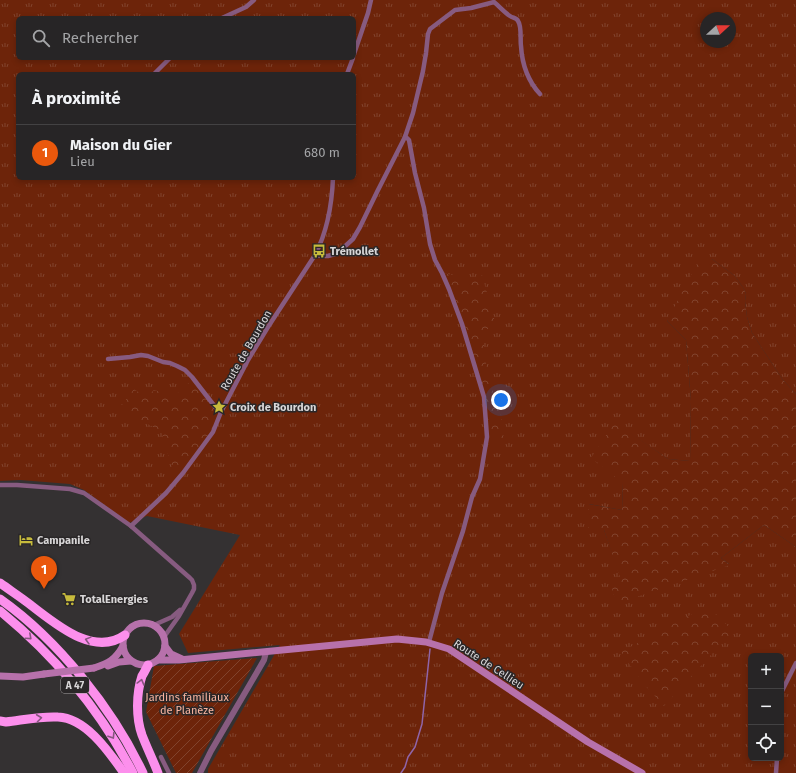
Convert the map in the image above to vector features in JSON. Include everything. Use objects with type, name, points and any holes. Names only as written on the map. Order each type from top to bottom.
[{"type":"highway","points":[[0,583],[48,619],[78,637],[102,643],[118,640],[125,635]]},
{"type":"highway","name":"A 47","points":[[0,599],[47,639],[81,677],[100,701],[122,734],[143,773]]},
{"type":"highway","name":"A 47","points":[[0,611],[46,652],[87,699],[106,726],[133,773]]},
{"type":"highway","points":[[148,665],[142,676],[139,691],[139,721],[142,734],[158,773]]},
{"type":"highway","points":[[0,721],[6,722],[60,716],[71,720],[82,725],[93,734],[112,755],[124,773]]},
{"type":"main road","points":[[94,668],[108,663],[119,654],[123,646],[125,635],[128,630],[136,624],[148,623],[154,625],[162,632],[165,646],[162,656],[158,660],[148,665],[141,665],[131,661],[124,652],[123,646]]},
{"type":"main road","name":"Route de Cellieu","points":[[158,660],[184,660],[397,639],[428,642],[449,649],[588,742],[642,773]]},
{"type":"main road","points":[[165,646],[171,654],[184,660]]},
{"type":"main road","points":[[0,676],[23,677],[94,668],[119,662],[131,661]]},
{"type":"street","points":[[226,16],[246,7],[254,0]]},
{"type":"street","points":[[356,48],[371,0]]},
{"type":"street","points":[[316,255],[328,256],[335,254],[353,239],[360,227],[405,137],[413,113],[423,71],[430,29],[455,10],[471,8],[494,2],[510,16],[518,20],[521,50],[527,73],[532,84],[540,94]]},
{"type":"street","points":[[156,72],[168,60]]},
{"type":"street","points":[[348,72],[352,60]]},
{"type":"street","points":[[405,137],[408,140],[413,159],[430,244],[435,260],[449,289],[462,324],[484,397],[487,437],[480,479],[472,497],[463,531],[442,593],[428,642]]},
{"type":"street","name":"Route de Bourdon","points":[[130,525],[166,493],[183,473],[213,432],[221,412],[248,360],[316,255],[321,244],[330,208],[333,180]]},
{"type":"street","points":[[108,359],[141,355],[177,366],[185,370],[192,377],[216,408],[221,412]]},
{"type":"street","points":[[0,485],[70,489],[78,491],[90,497],[130,525],[192,580],[194,589],[179,616],[164,637]]},
{"type":"street","points":[[154,625],[172,617],[184,606]]},
{"type":"street","points":[[200,773],[211,751],[264,660],[266,652]]},
{"type":"street","points":[[783,689],[796,663]]},
{"type":"street","points":[[161,757],[169,773]]},
{"type":"street","points":[[776,773],[777,761]]},
{"type":"green space","points":[[0,0],[796,0],[796,394],[783,380],[752,333],[747,317],[745,301],[746,294],[744,289],[735,276],[712,259],[667,321],[686,340],[691,401],[690,461],[668,459],[615,423],[623,483],[622,510],[589,504],[604,530],[621,577],[729,564],[721,558],[764,525],[796,547],[796,773],[208,773],[208,769],[280,645],[188,653],[179,634],[240,535],[147,516],[129,523],[84,490],[70,484],[20,480],[0,481]]},
{"type":"green space","points":[[712,259],[735,276],[744,289],[746,294],[745,301],[747,317],[752,333],[783,380],[796,394],[796,547],[764,525],[721,558],[730,565],[616,604],[611,585],[620,577],[604,530],[588,529],[588,504],[622,510],[623,483],[591,458],[615,422],[668,459],[690,461],[691,401],[686,340],[667,321],[699,260]]},
{"type":"green space","points":[[442,273],[463,277],[465,280],[482,275],[497,329],[484,329],[484,353],[488,374],[504,426],[503,441],[487,437],[484,401],[462,324]]},
{"type":"green space","points":[[190,378],[221,412],[213,432],[176,481],[161,431],[119,409],[134,389],[146,398],[154,390],[170,395],[185,391]]},
{"type":"green space","points":[[707,606],[733,631],[664,706],[642,682],[621,652]]},
{"type":"green space","name":"Jardins familiaux de Planèze","points":[[257,658],[192,773],[176,773],[146,712],[154,666]]},
{"type":"waterway","points":[[401,773],[405,767],[408,757],[415,747],[422,724],[430,649]]},
{"type":"place","name":"Trémollet","points":[[319,251]]},
{"type":"place","name":"Croix de Bourdon","points":[[219,407]]},
{"type":"place","name":"Campanile","points":[[26,540]]},
{"type":"place","name":"Maison du Gier","points":[[44,589]]},
{"type":"place","name":"TotalEnergies","points":[[69,599]]}]
